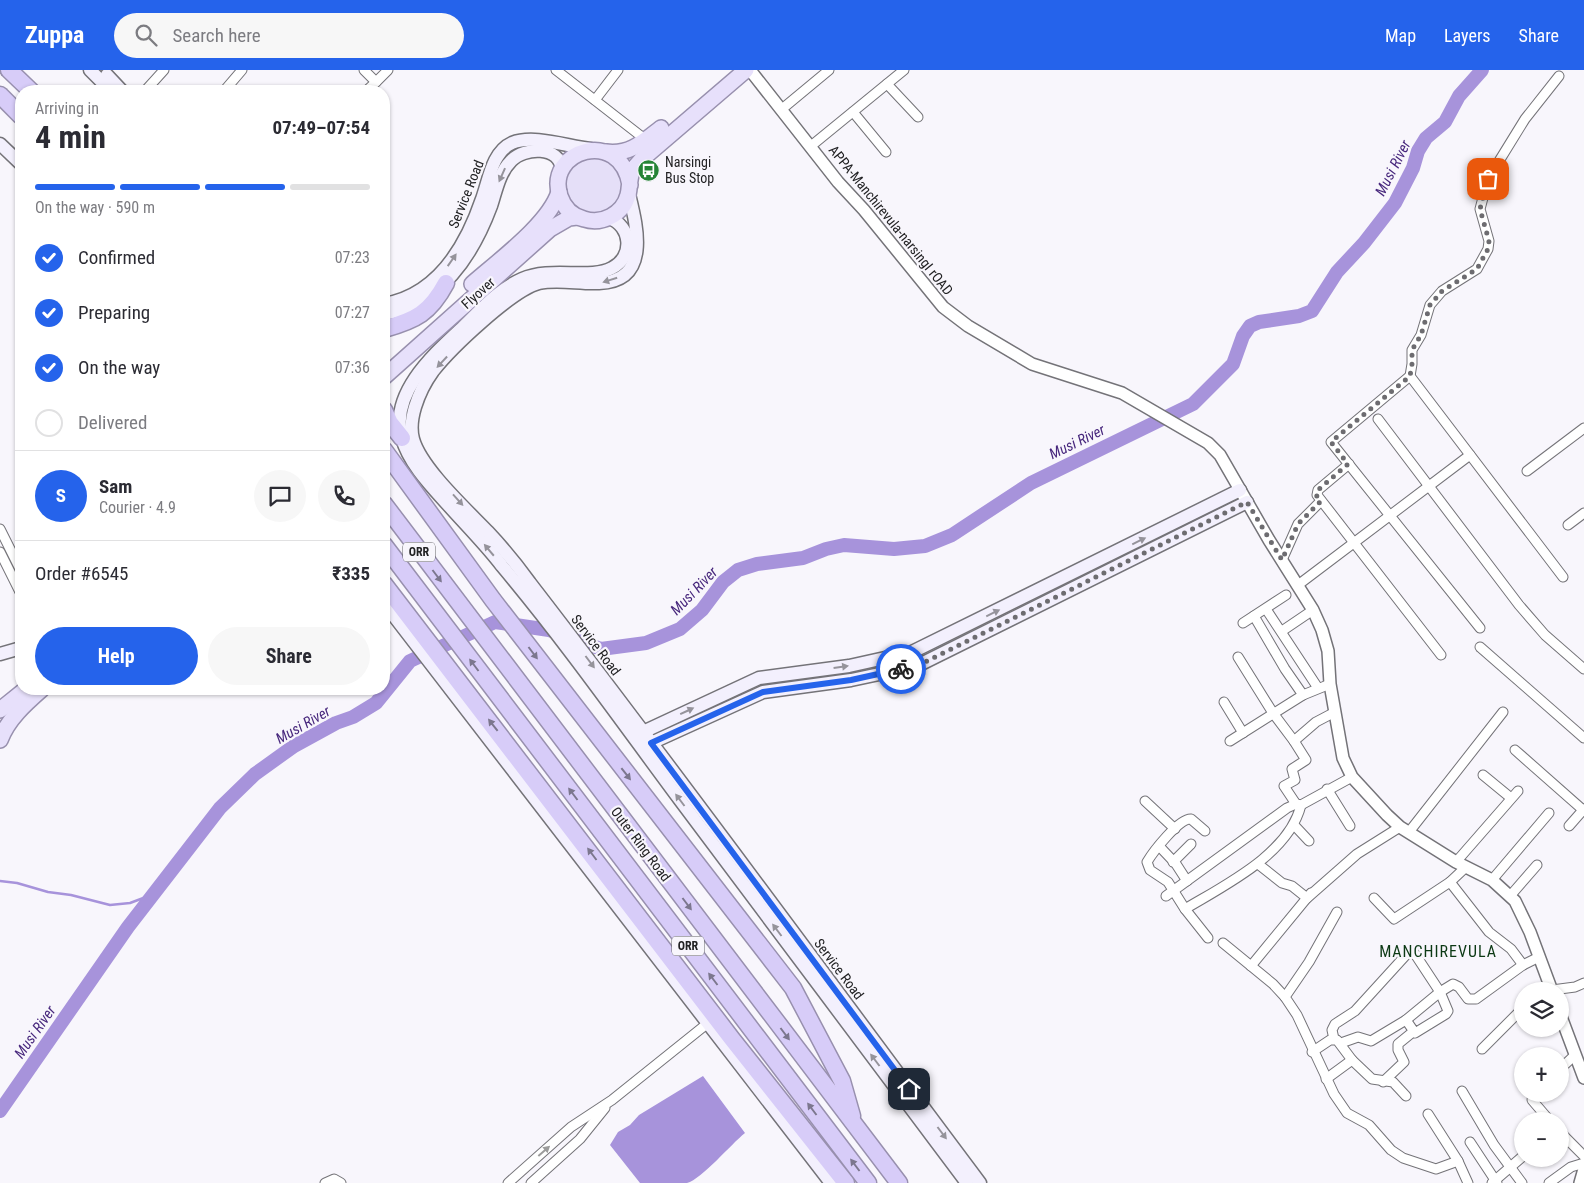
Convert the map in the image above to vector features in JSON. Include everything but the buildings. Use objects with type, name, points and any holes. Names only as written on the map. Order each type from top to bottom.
[{"type":"highway","points":[[10,70],[25,85]]},
{"type":"highway","points":[[0,95],[15,110]]},
{"type":"highway","points":[[390,327],[420,316],[437,300],[446,283]]},
{"type":"highway","points":[[390,423],[402,438]]},
{"type":"highway","points":[[390,458],[493,600],[596,736],[793,988],[842,1081],[855,1125]]},
{"type":"highway","name":"Outer Ring Road","points":[[390,512],[899,1183]]},
{"type":"highway","name":"Outer Ring Road","points":[[390,553],[868,1183]]},
{"type":"highway","points":[[390,595],[399,612],[473,700],[732,1039],[846,1183]]},
{"type":"main road","points":[[90,70],[105,85]]},
{"type":"main road","points":[[102,70],[116,85]]},
{"type":"main road","points":[[730,70],[646,140],[633,148],[618,154],[601,151],[582,152],[570,159],[562,170],[558,181],[562,202],[569,211],[577,217],[588,221],[610,218],[621,208],[629,189],[632,172],[641,160],[746,70]]},
{"type":"main road","name":"Service Road","points":[[390,302],[410,297],[426,288],[448,265],[471,226],[495,160],[512,144],[525,141],[544,141],[601,151]]},
{"type":"main road","points":[[0,144],[15,158]]},
{"type":"main road","name":"Service Road","points":[[390,312],[408,307],[430,296],[446,283],[468,255],[476,241],[501,177],[512,160],[520,154],[540,151],[557,157],[561,163],[562,170]]},
{"type":"main road","points":[[601,151],[615,156],[623,164],[628,174],[629,189]]},
{"type":"main road","name":"Service Road","points":[[629,189],[638,246],[637,254],[629,269],[623,275],[606,282],[545,282],[518,292],[499,307],[442,361],[422,389],[414,410],[411,429],[415,446],[443,484],[491,536],[524,584],[616,705],[967,1183]]},
{"type":"main road","name":"Flyover","points":[[390,370],[546,224],[559,192]]},
{"type":"main road","name":"Flyover","points":[[390,359],[546,224],[577,217]]},
{"type":"main road","name":"Service Road","points":[[524,584],[429,483],[411,458],[402,438],[400,416],[408,392],[433,355],[512,284],[534,275],[557,272],[597,272],[620,264],[627,250],[627,236],[621,223],[610,218]]},
{"type":"main road","points":[[643,732],[759,678],[849,666],[912,652],[1240,490]]},
{"type":"main road","points":[[651,743],[763,692],[851,680],[917,666],[1247,502]]},
{"type":"main road","points":[[390,606],[399,612],[494,748],[831,1183]]},
{"type":"main road","points":[[0,654],[15,650]]},
{"type":"main road","points":[[0,740],[22,695]]},
{"type":"main road","points":[[0,710],[16,705],[32,695]]},
{"type":"main road","name":"Service Road","points":[[616,705],[643,732],[980,1183]]},
{"type":"street","points":[[150,85],[164,70]]},
{"type":"street","points":[[229,85],[242,70]]},
{"type":"street","points":[[364,70],[376,82]]},
{"type":"street","points":[[373,85],[388,70]]},
{"type":"street","points":[[595,100],[618,70]]},
{"type":"street","name":"APPA-Manchirevula-narsingI rOAD","points":[[750,70],[838,182],[864,210],[944,307],[968,326],[1032,364],[1122,393],[1208,443],[1220,456],[1313,610],[1325,639],[1330,684],[1343,758],[1352,777],[1386,815],[1405,830],[1461,865],[1492,880],[1515,901],[1530,932],[1549,982]]},
{"type":"street","points":[[782,109],[829,70]]},
{"type":"street","points":[[811,146],[904,70]]},
{"type":"street","points":[[558,71],[646,140]]},
{"type":"street","points":[[1480,628],[1331,442],[1410,376],[1412,350],[1421,335],[1430,305],[1442,291],[1477,269],[1488,249],[1489,241],[1480,209],[1488,179],[1525,119],[1559,76]]},
{"type":"street","points":[[887,84],[918,117]]},
{"type":"street","points":[[853,112],[886,152]]},
{"type":"street","points":[[1410,376],[1563,577]]},
{"type":"street","points":[[1378,419],[1519,605],[1545,635],[1584,669]]},
{"type":"street","points":[[1527,471],[1583,432]]},
{"type":"street","points":[[1298,585],[1470,455]]},
{"type":"street","points":[[1348,464],[1318,490],[1316,495],[1441,655]]},
{"type":"street","points":[[1282,560],[1298,524],[1321,501]]},
{"type":"street","points":[[1568,525],[1584,513]]},
{"type":"street","points":[[0,529],[15,559]]},
{"type":"street","points":[[0,552],[15,582]]},
{"type":"street","points":[[1243,623],[1286,595]]},
{"type":"street","points":[[1266,609],[1318,688]]},
{"type":"street","points":[[1282,631],[1313,610]]},
{"type":"street","points":[[1254,616],[1285,669],[1303,695]]},
{"type":"street","points":[[1480,647],[1584,738]]},
{"type":"street","points":[[1238,657],[1273,713],[1294,740],[1306,760],[1292,769],[1295,780],[1284,786],[1299,804]]},
{"type":"street","points":[[1230,740],[1303,695],[1330,684]]},
{"type":"street","points":[[1224,702],[1243,733]]},
{"type":"street","points":[[1294,740],[1316,722],[1335,712]]},
{"type":"street","points":[[1307,898],[1357,854],[1405,830],[1503,712]]},
{"type":"street","points":[[1515,750],[1584,809],[1570,826]]},
{"type":"street","points":[[1483,775],[1511,798]]},
{"type":"street","points":[[1169,893],[1287,808],[1299,804],[1352,777]]},
{"type":"street","points":[[1327,789],[1350,826]]},
{"type":"street","points":[[1374,898],[1394,919],[1450,882],[1518,791]]},
{"type":"street","points":[[1146,801],[1175,829]]},
{"type":"street","points":[[1186,909],[1258,864],[1294,825],[1299,804]]},
{"type":"street","points":[[1492,880],[1549,813]]},
{"type":"street","points":[[1205,831],[1188,818],[1159,846],[1148,860],[1147,866],[1168,882],[1169,893],[1186,909],[1208,938]]},
{"type":"street","points":[[1294,825],[1309,842]]},
{"type":"street","points":[[1173,862],[1191,844]]},
{"type":"street","points":[[1159,846],[1188,881]]},
{"type":"street","points":[[1258,864],[1282,884],[1292,886],[1307,898]]},
{"type":"street","points":[[1510,896],[1537,864]]},
{"type":"street","points":[[1251,966],[1321,882]]},
{"type":"street","points":[[1450,882],[1489,932],[1511,949],[1524,965]]},
{"type":"street","points":[[1285,997],[1309,962],[1338,912]]},
{"type":"street","points":[[1223,943],[1273,984],[1285,997],[1296,1015],[1326,1080],[1347,1113],[1369,1125],[1396,1154],[1429,1168],[1441,1168],[1458,1162]]},
{"type":"street","points":[[1383,1082],[1404,1062],[1398,1050],[1398,1044],[1414,1031],[1415,1033],[1447,1012],[1447,1007],[1440,992],[1416,953],[1410,952],[1366,996],[1355,1011],[1335,1024],[1332,1030],[1352,1060],[1372,1079],[1383,1082],[1393,1082],[1406,1096]]},
{"type":"street","points":[[1312,1052],[1330,1040],[1338,1041],[1358,1037],[1371,1041],[1406,1020],[1440,992],[1453,984],[1459,987],[1468,999],[1476,999],[1524,965],[1539,957]]},
{"type":"street","points":[[1569,988],[1584,982]]},
{"type":"street","points":[[1482,1049],[1514,1017]]},
{"type":"street","points":[[1406,1020],[1414,1031]]},
{"type":"street","points":[[510,1182],[571,1127],[612,1100],[708,1023]]},
{"type":"street","points":[[1568,1037],[1584,1078]]},
{"type":"street","points":[[1569,1061],[1575,1055]]},
{"type":"street","points":[[1326,1080],[1352,1060]]},
{"type":"street","points":[[1462,1091],[1509,1167],[1522,1183]]},
{"type":"street","points":[[531,1183],[580,1139],[612,1100]]},
{"type":"street","points":[[1534,1102],[1542,1112]]},
{"type":"street","points":[[1428,1114],[1458,1162],[1468,1183]]},
{"type":"street","points":[[1569,1141],[1584,1156]]},
{"type":"street","points":[[1470,1142],[1495,1182],[1514,1163]]},
{"type":"street","points":[[1550,1183],[1571,1167],[1584,1163]]},
{"type":"street","points":[[325,1183],[334,1178],[341,1183]]},
{"type":"shaded area","points":[[594,158],[605,160],[614,166],[620,175],[622,186],[620,197],[614,206],[605,212],[594,214],[583,212],[574,206],[568,197],[566,186],[568,175],[574,166],[583,160]]},
{"type":"shaded area","points":[[703,1076],[745,1133],[700,1175],[687,1183],[640,1183],[610,1145],[618,1132],[630,1125],[639,1115]]},
{"type":"waterway","name":"Musi River","points":[[390,686],[410,661],[495,622],[549,630],[601,649],[646,643],[680,629],[702,610],[723,582],[738,570],[757,564],[803,558],[826,549],[844,545],[894,549],[925,546],[952,535],[1031,483],[1193,404],[1233,364],[1243,336],[1250,326],[1259,322],[1299,316],[1312,311],[1337,272],[1364,243],[1395,203],[1413,168],[1418,151],[1426,138],[1445,122],[1459,96],[1482,70]]},
{"type":"waterway","name":"Musi River","points":[[0,1111],[128,927],[220,808],[255,774],[294,746],[336,723],[353,717],[376,703],[382,695]]},
{"type":"waterway","points":[[0,881],[17,883],[48,892],[71,895],[110,905],[130,903],[154,894]]},
{"type":"way so far","points":[[901,669],[917,666],[1247,502],[1282,560],[1298,524],[1321,501],[1316,492],[1348,464],[1331,442],[1410,376],[1412,350],[1421,335],[1423,322],[1430,305],[1442,291],[1477,269],[1488,249],[1489,241],[1480,209],[1488,179]]},
{"type":"place","name":"Narsingi Bus Stop","points":[[649,170]]},
{"type":"district","name":"MANCHIREVULA","points":[[1438,951]]},
{"type":"route","points":[[901,669],[851,680],[763,692],[651,743],[909,1089]]}]
